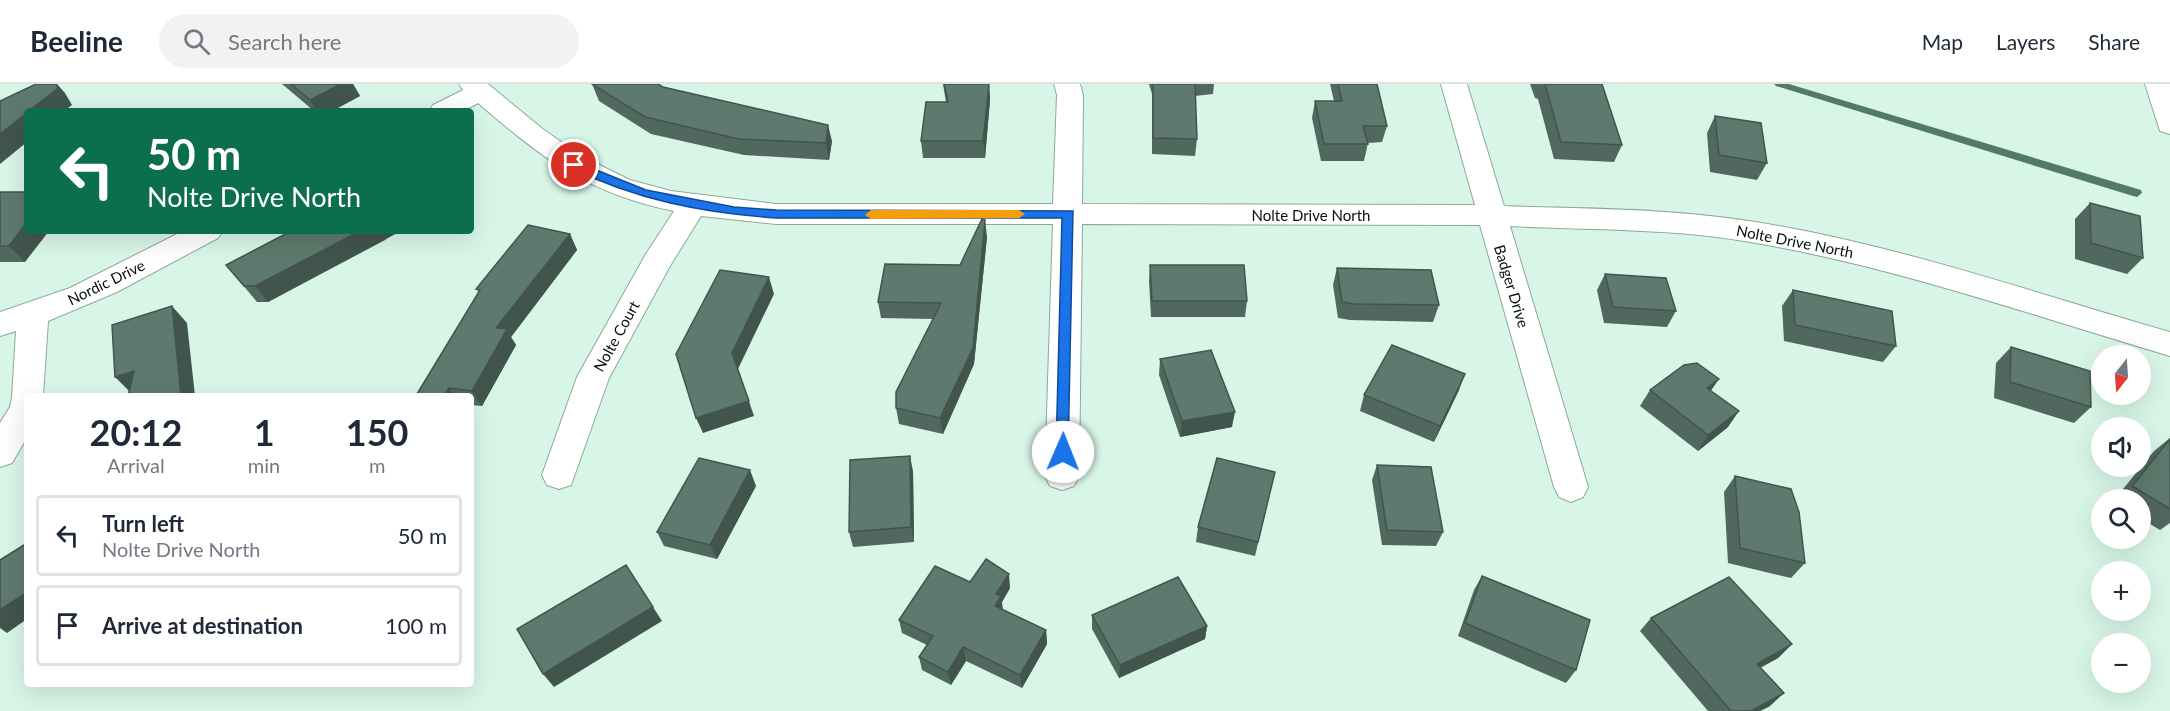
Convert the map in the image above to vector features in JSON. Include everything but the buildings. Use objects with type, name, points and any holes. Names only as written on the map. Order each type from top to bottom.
[{"type":"street","points":[[1062,476],[1070,95],[1067,84]]},
{"type":"street","name":"Badger Drive","points":[[1454,84],[1571,487]]},
{"type":"street","points":[[2170,86],[2158,84],[2170,125]]},
{"type":"street","points":[[447,108],[477,88]]},
{"type":"street","name":"Nolte Drive North","points":[[477,88],[574,165],[644,194],[693,205],[776,214],[1491,215],[1688,224],[1798,240],[1903,265],[2069,316],[2170,344]]},
{"type":"street","name":"Nolte Court","points":[[559,475],[593,377],[693,205]]},
{"type":"street","name":"Nordic Drive","points":[[0,324],[33,316],[76,298],[202,234]]},
{"type":"street","points":[[27,393],[33,316]]},
{"type":"street","points":[[0,453],[24,412]]},
{"type":"waterway","points":[[1779,84],[2137,193]]},
{"type":"slow traffic","points":[[871,215],[1019,214]]},
{"type":"route","points":[[574,165],[644,194],[734,211],[873,215],[1068,214],[1063,452]]}]
